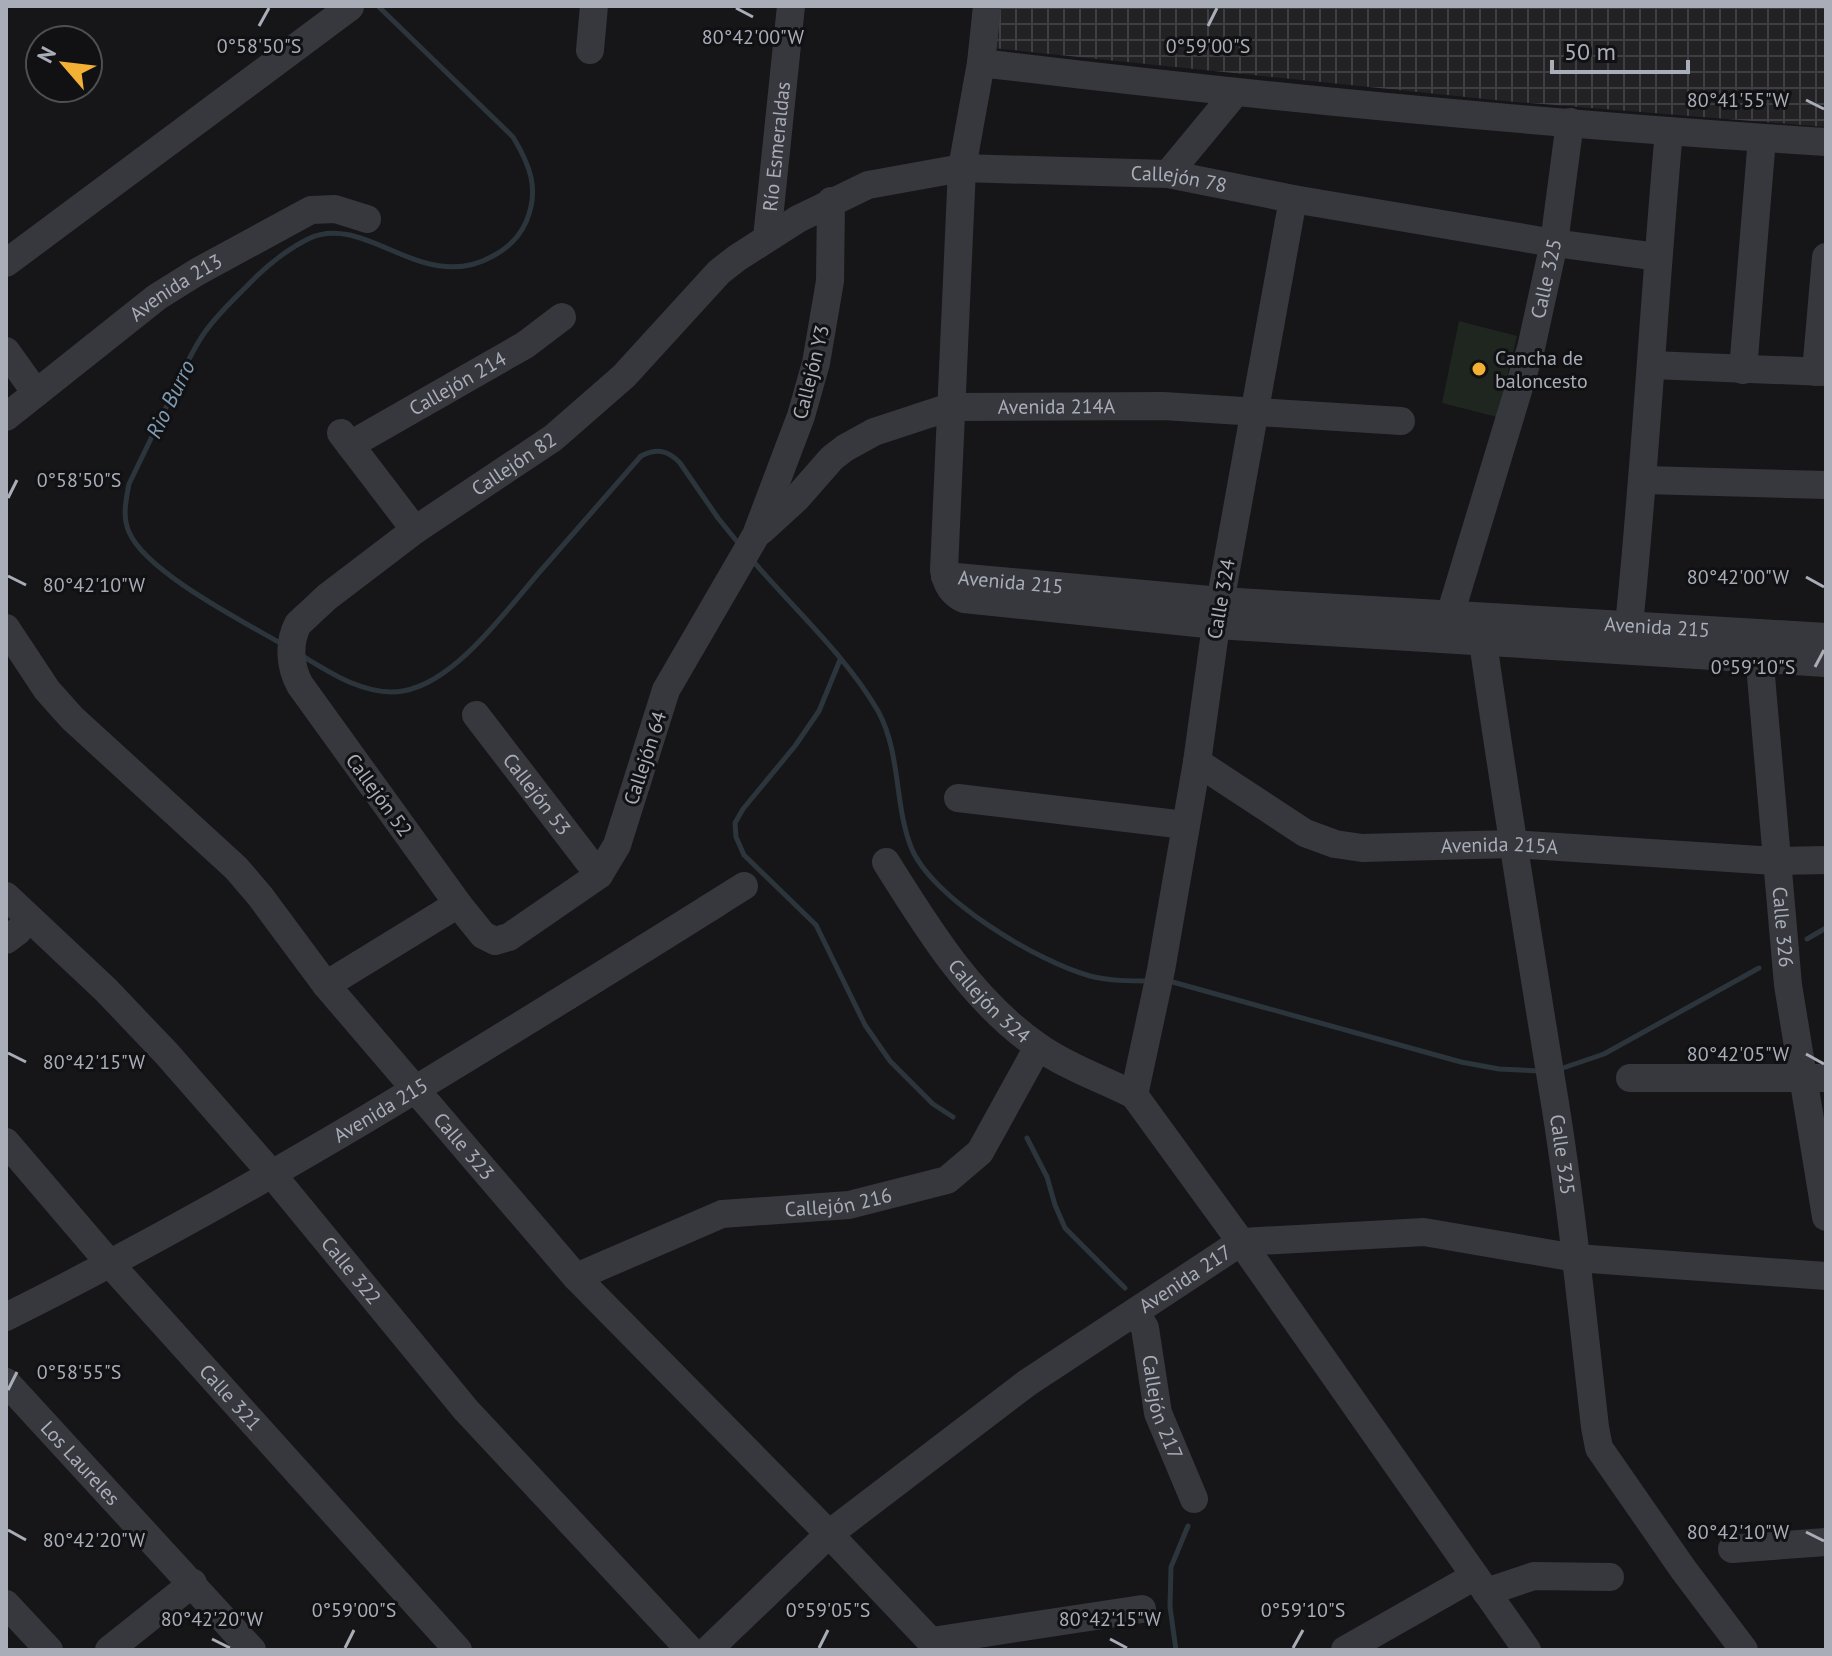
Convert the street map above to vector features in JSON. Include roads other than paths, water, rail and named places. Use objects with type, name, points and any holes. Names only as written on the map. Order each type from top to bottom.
[{"type":"street","points":[[590,50],[594,6]]},
{"type":"street","name":"Río Esmeraldas","points":[[767,238],[791,6]]},
{"type":"street","points":[[950,407],[962,168],[981,63],[987,6]]},
{"type":"street","points":[[6,263],[350,7]]},
{"type":"street","points":[[981,63],[1235,93],[1826,142]]},
{"type":"street","points":[[1168,174],[1235,93]]},
{"type":"street","name":"Calle 325","points":[[1450,615],[1531,348],[1554,243],[1570,122]]},
{"type":"street","points":[[1629,625],[1644,480],[1669,131]]},
{"type":"street","points":[[1743,370],[1762,138]]},
{"type":"street","name":"Callejón 78","points":[[719,272],[767,238],[831,201],[868,185],[962,168],[1168,174],[1293,199],[1554,243],[1658,257]]},
{"type":"street","name":"Calle 324","points":[[1134,1095],[1161,970],[1197,762],[1218,613],[1293,199]]},
{"type":"street","name":"Callejón Y3","points":[[756,535],[801,416],[816,363],[830,281],[831,201]]},
{"type":"street","name":"Avenida 213","points":[[6,417],[157,297],[197,272],[311,210],[335,209],[367,219]]},
{"type":"street","points":[[1652,365],[1821,372],[1826,257]]},
{"type":"street","name":"Callejón 82","points":[[293,634],[298,624],[327,597],[415,530],[515,465],[594,404],[624,376],[719,272]]},
{"type":"street","name":"Callejón 214","points":[[415,530],[346,439],[525,345],[562,317]]},
{"type":"street","points":[[6,351],[36,393]]},
{"type":"street","name":"Avenida 214A","points":[[756,535],[845,448],[874,432],[950,407],[1163,406],[1401,421]]},
{"type":"street","name":"Avenida 215","points":[[950,407],[945,576],[951,590],[964,599],[1758,646],[1826,637]]},
{"type":"street","points":[[1644,480],[1826,485]]},
{"type":"street","name":"Callejón 64","points":[[495,941],[509,937],[599,875],[617,845],[666,690],[756,535]]},
{"type":"street","name":"Avenida 215","points":[[1218,613],[1450,615],[1485,630],[1629,625],[1758,646],[1826,663]]},
{"type":"street","name":"Calle 323","points":[[6,628],[47,690],[72,718],[236,868],[326,985],[576,1277],[935,1646]]},
{"type":"street","name":"Calle 325","points":[[1485,630],[1512,844],[1552,1086],[1576,1258],[1599,1448],[1744,1650]]},
{"type":"street","name":"Callejón 52","points":[[293,634],[292,670],[300,685],[458,904],[483,935],[495,941]]},
{"type":"street","name":"Calle 326","points":[[1758,646],[1788,985],[1814,1077],[1826,1217]]},
{"type":"street","name":"Callejón 53","points":[[476,715],[599,875]]},
{"type":"street","name":"Avenida 215A","points":[[1197,762],[1305,833],[1335,844],[1362,848],[1512,844],[1775,861],[1826,860]]},
{"type":"street","points":[[958,798],[1185,825]]},
{"type":"street","name":"Callejón 324","points":[[886,862],[933,936],[992,1009],[1038,1047],[1134,1095]]},
{"type":"street","name":"Avenida 215","points":[[6,1317],[111,1265],[417,1090],[744,886]]},
{"type":"street","name":"Calle 322","points":[[6,896],[106,990],[167,1054],[271,1173],[466,1410],[690,1650]]},
{"type":"street","points":[[326,985],[458,904]]},
{"type":"street","name":"Callejón 216","points":[[576,1277],[722,1214],[849,1205],[947,1180],[980,1152],[1038,1047]]},
{"type":"street","points":[[1630,1078],[1814,1077]]},
{"type":"street","points":[[1134,1095],[1527,1650]]},
{"type":"street","name":"Calle 321","points":[[6,1142],[111,1265],[458,1650]]},
{"type":"street","name":"Avenida 217","points":[[708,1650],[829,1534],[1027,1383],[1241,1242],[1424,1232],[1576,1258],[1826,1276]]},
{"type":"street","name":"Callejón 217","points":[[1135,1312],[1145,1328],[1158,1413],[1194,1499]]},
{"type":"street","name":"Los Laureles","points":[[6,1382],[252,1650]]},
{"type":"street","points":[[1732,1549],[1826,1542]]},
{"type":"street","points":[[1345,1650],[1480,1584],[1534,1576],[1610,1577]]},
{"type":"street","points":[[109,1650],[193,1583]]},
{"type":"street","points":[[6,1604],[49,1650]]},
{"type":"street","points":[[935,1646],[1142,1609]]},
{"type":"waterway","name":"Rio Burro","points":[[282,644],[175,579],[139,547],[127,526],[125,508],[129,484],[196,346],[219,314],[260,273],[308,239],[330,233],[351,235],[419,261],[442,266],[467,266],[493,256],[512,242],[526,222],[532,199],[528,168],[513,137],[378,6]]},
{"type":"waterway","name":"Rio Burro","points":[[301,655],[363,687],[389,692],[423,685],[443,673],[481,640],[641,456],[652,452],[667,453],[680,463],[739,544]]},
{"type":"waterway","points":[[753,561],[851,671],[878,711],[890,744],[911,847],[922,867],[940,887],[988,925],[1068,969],[1105,979],[1151,981]]},
{"type":"waterway","points":[[840,660],[819,711],[795,746],[743,809],[735,823],[736,837],[744,855],[816,925],[865,1025],[890,1061],[933,1104],[953,1117]]},
{"type":"waterway","points":[[1807,939],[1826,928]]},
{"type":"waterway","points":[[1557,1070],[1604,1054],[1759,968]]},
{"type":"waterway","points":[[1169,981],[1461,1062],[1499,1069],[1539,1071]]},
{"type":"waterway","points":[[1027,1138],[1047,1177],[1065,1228],[1125,1288]]},
{"type":"waterway","points":[[1176,1650],[1170,1607],[1171,1567],[1188,1526]]},
{"type":"place","name":"Cancha de baloncesto","points":[[1479,369]]}]
